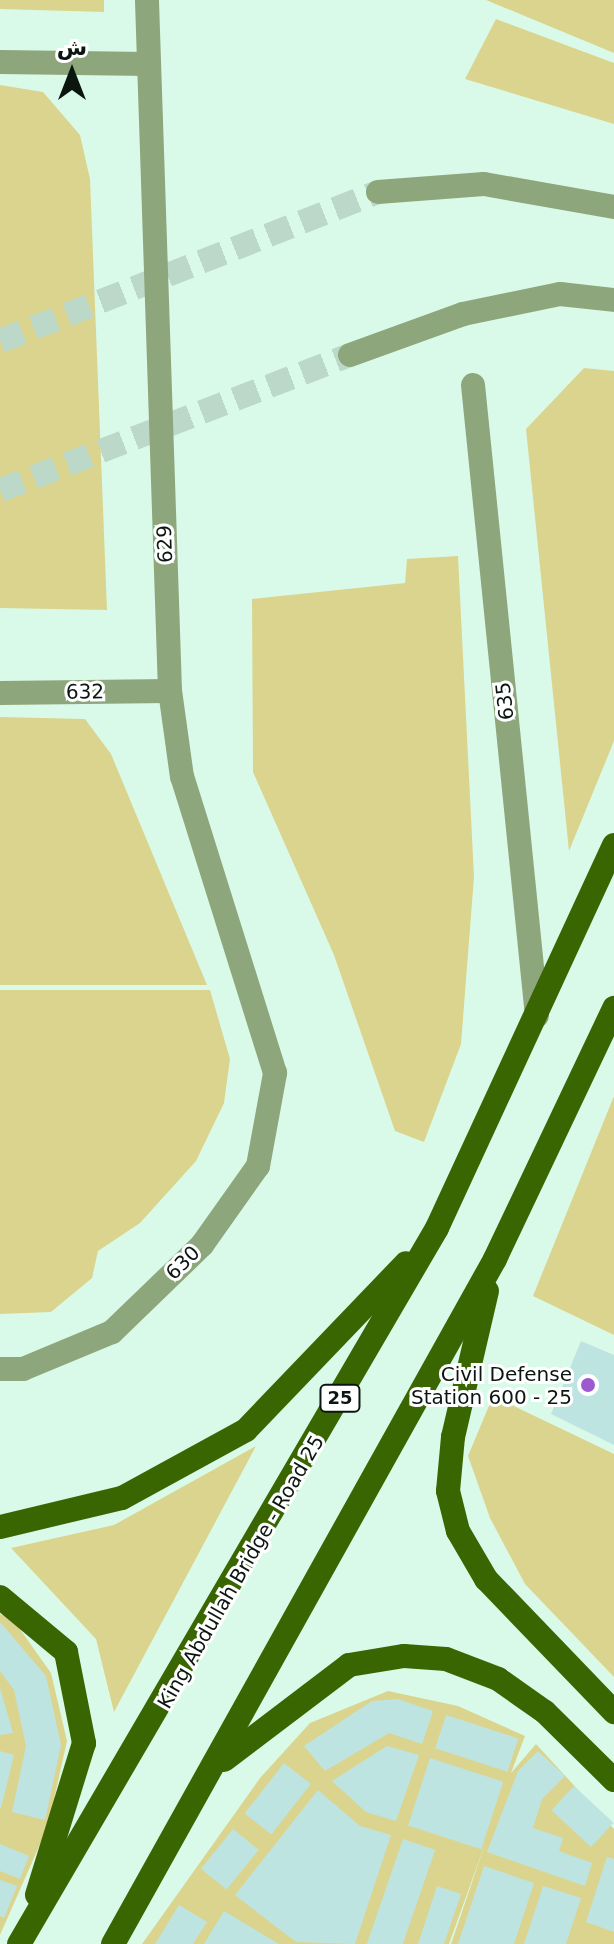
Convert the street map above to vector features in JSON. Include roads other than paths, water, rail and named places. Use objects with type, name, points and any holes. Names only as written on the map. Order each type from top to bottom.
[{"type":"main road","name":"King Abdullah Bridge - Road 25","points":[[23,1937],[437,1228],[614,845]]},
{"type":"main road","points":[[113,1944],[216,1766],[495,1259],[614,1008]]},
{"type":"main road","points":[[0,1527],[122,1498],[246,1430],[437,1228]]},
{"type":"main road","points":[[495,1259],[453,1437],[448,1491],[458,1531],[486,1579],[614,1712]]},
{"type":"main road","points":[[0,1597],[66,1652],[84,1743],[23,1937]]},
{"type":"main road","points":[[216,1766],[349,1665],[404,1656],[446,1659],[498,1679],[545,1712],[614,1780]]},
{"type":"street","name":"629","points":[[147,0],[170,691],[182,777],[275,1073]]},
{"type":"street","points":[[0,62],[149,64]]},
{"type":"street","points":[[378,192],[484,184],[614,207]]},
{"type":"street","points":[[350,355],[463,314],[560,294],[614,300]]},
{"type":"street","name":"635","points":[[473,385],[537,1016]]},
{"type":"street","name":"632","points":[[0,693],[170,691]]},
{"type":"street","name":"630","points":[[0,1369],[23,1369],[112,1332],[202,1245],[258,1166],[275,1073]]},
{"type":"tunnel","points":[[0,341],[378,192]]},
{"type":"tunnel","points":[[0,490],[350,355]]},
{"type":"place","name":"Civil Defense Station 600 - 25","points":[[588,1385]]}]
